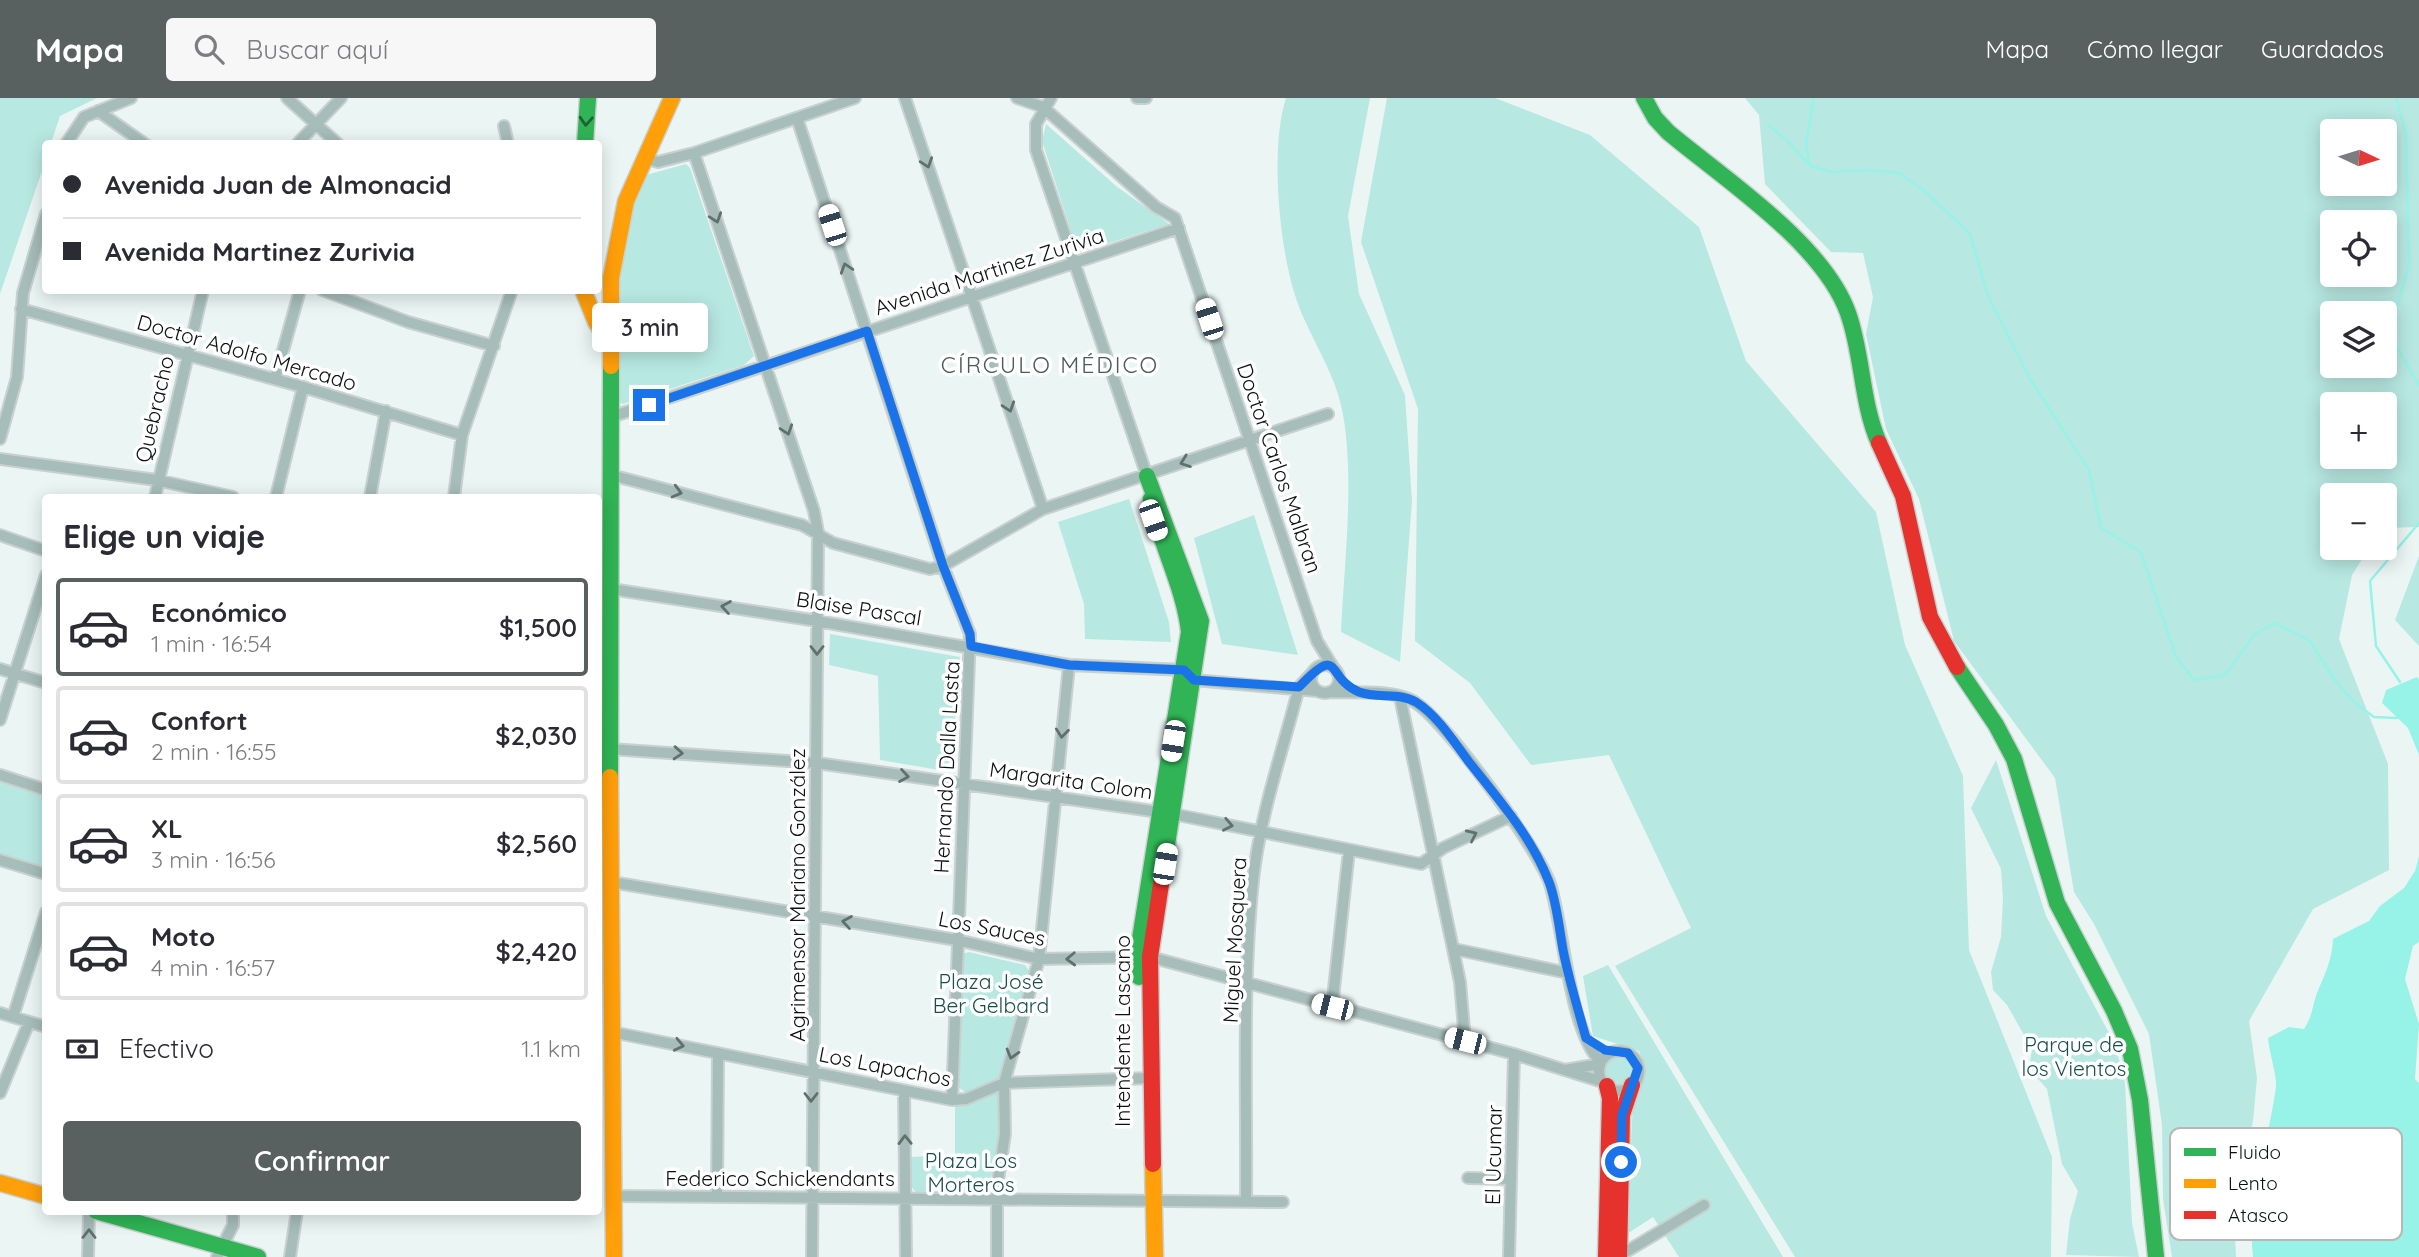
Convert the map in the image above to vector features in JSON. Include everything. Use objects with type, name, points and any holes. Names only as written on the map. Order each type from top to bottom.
[{"type":"main road","points":[[585,140],[587,98]]},
{"type":"main road","points":[[614,1257],[613,1196],[606,1159],[612,1032],[605,1002],[611,882],[604,834],[610,749],[611,589],[605,546],[611,475],[611,302],[616,240],[626,201],[672,98]]},
{"type":"main road","points":[[1644,98],[1666,134],[1697,155],[1773,221],[1816,263],[1843,298],[1854,335],[1870,418],[1903,497],[1930,617],[1950,656],[2007,743],[2057,904],[2112,1006],[2128,1045],[2141,1098],[2146,1207],[2155,1257]]},
{"type":"main road","points":[[585,297],[604,307],[611,302]]},
{"type":"main road","points":[[585,297],[611,345]]},
{"type":"main road","name":"Intendente Lascano","points":[[1145,1257],[1149,1200],[1145,957],[1189,675],[1189,624],[1153,520],[1147,476]]},
{"type":"main road","points":[[1605,1084],[1610,1105],[1606,1257]]},
{"type":"main road","points":[[1619,1257],[1622,1115],[1632,1085]]},
{"type":"main road","points":[[0,1183],[42,1195]]},
{"type":"main road","name":"Intendente Lascano","points":[[1149,1200],[1155,1257]]},
{"type":"main road","points":[[108,1215],[219,1252],[258,1257]]},
{"type":"street","points":[[69,140],[84,117],[131,98]]},
{"type":"street","points":[[287,98],[333,140]]},
{"type":"street","points":[[301,140],[341,98]]},
{"type":"street","points":[[643,158],[658,162],[694,153],[855,98]]},
{"type":"street","points":[[905,98],[1043,509]]},
{"type":"street","points":[[1017,98],[1047,102],[1156,207],[1175,218],[1180,228]]},
{"type":"street","points":[[1137,98],[1146,98]]},
{"type":"street","points":[[1047,102],[1036,124],[1036,150],[1147,476]]},
{"type":"street","points":[[98,111],[139,140]]},
{"type":"street","name":"Hernando Dalla Lasta","points":[[797,118],[943,566],[965,620],[971,646],[963,785],[952,1100]]},
{"type":"street","points":[[504,126],[507,140]]},
{"type":"street","name":"Agrimensor Mariano González","points":[[694,153],[766,365],[818,532],[812,1257]]},
{"type":"street","name":"Avenida Martinez Zurivia","points":[[611,417],[1180,228]]},
{"type":"street","name":"Doctor Carlos Malbran","points":[[1180,228],[1317,641],[1350,688],[1362,693]]},
{"type":"street","points":[[0,439],[5,408],[21,352],[23,293],[42,229]]},
{"type":"street","name":"Quebracho","points":[[155,494],[202,294]]},
{"type":"street","points":[[275,379],[297,294]]},
{"type":"street","points":[[332,294],[408,323],[494,346]]},
{"type":"street","points":[[454,494],[462,435],[512,294]]},
{"type":"street","name":"Doctor Adolfo Mercado","points":[[21,309],[275,379],[462,435]]},
{"type":"street","points":[[277,494],[303,387]]},
{"type":"street","points":[[371,494],[386,411]]},
{"type":"street","points":[[611,475],[802,525],[833,543],[930,569],[943,566],[1043,509],[1328,414]]},
{"type":"street","points":[[0,459],[157,480],[220,494]]},
{"type":"street","points":[[0,535],[42,550]]},
{"type":"street","points":[[0,720],[42,588]]},
{"type":"street","name":"Blaise Pascal","points":[[611,589],[971,646],[1069,665],[1299,687]]},
{"type":"street","name":"Doctor Carlos Malbran","points":[[1317,641],[1316,670],[1312,682],[1323,692]]},
{"type":"street","points":[[997,1257],[997,1198],[1004,1134],[1004,1083],[1039,959],[1069,665]]},
{"type":"street","points":[[0,669],[42,682]]},
{"type":"street","points":[[1299,687],[1316,670],[1336,671],[1338,686],[1323,692]]},
{"type":"street","points":[[1299,687],[1323,692],[1400,696],[1428,711],[1511,816],[1536,854],[1550,884],[1568,973],[1586,1038],[1590,1049],[1601,1063],[1605,1084],[1622,1090],[1632,1085],[1638,1074],[1636,1062],[1628,1053],[1599,1048],[1586,1038]]},
{"type":"street","name":"Miguel Mosquera","points":[[1246,1200],[1248,985],[1253,880],[1261,832],[1299,687]]},
{"type":"street","points":[[1400,696],[1454,949],[1465,1041]]},
{"type":"street","name":"Margarita Colom","points":[[610,749],[817,763],[1167,813],[1422,864],[1443,848],[1511,816]]},
{"type":"street","points":[[0,775],[42,789]]},
{"type":"street","points":[[1332,1007],[1349,850]]},
{"type":"street","points":[[0,860],[42,873]]},
{"type":"street","name":"Los Sauces","points":[[611,882],[957,940],[1039,959],[1145,957],[1514,1054],[1605,1084]]},
{"type":"street","points":[[13,1017],[42,925]]},
{"type":"street","points":[[1454,949],[1568,973]]},
{"type":"street","points":[[0,1013],[42,1026]]},
{"type":"street","points":[[0,1093],[29,1022]]},
{"type":"street","name":"Los Lapachos","points":[[612,1032],[952,1100],[966,1099],[1004,1083],[1147,1078]]},
{"type":"street","points":[[1601,1063],[1616,1051]]},
{"type":"street","points":[[717,1197],[718,1054]]},
{"type":"street","name":"El Ucumar","points":[[1509,1257],[1514,1054]]},
{"type":"street","name":"Los Sauces","points":[[1564,1070],[1601,1063]]},
{"type":"street","points":[[904,1091],[906,1257]]},
{"type":"street","points":[[1468,1178],[1511,1179]]},
{"type":"street","name":"Federico Schickendants","points":[[613,1196],[1283,1202]]},
{"type":"street","points":[[1619,1257],[1704,1205]]},
{"type":"street","points":[[89,1215],[89,1257]]},
{"type":"street","points":[[219,1252],[233,1225],[233,1215]]},
{"type":"street","points":[[290,1257],[296,1215]]},
{"type":"green space","points":[[0,98],[97,98],[60,116],[52,140],[42,140],[42,171],[0,294]]},
{"type":"green space","points":[[1286,98],[1370,98],[1348,216],[1359,294],[1405,395],[1412,501],[1400,662],[1341,632],[1348,518],[1348,459],[1337,391],[1299,306],[1284,248],[1278,195],[1278,142]]},
{"type":"green space","points":[[1387,98],[1495,98],[1590,135],[1699,227],[1746,361],[1876,512],[1905,645],[1963,776],[1969,950],[2052,1157],[2051,1257],[1795,1257],[1615,966],[1691,928],[1609,755],[1531,765],[1470,683],[1415,641],[1418,409],[1361,242]]},
{"type":"green space","points":[[1745,98],[2419,98],[2419,527],[2397,528],[2397,483],[2320,483],[2320,560],[2361,560],[2352,575],[2339,639],[2388,764],[2389,870],[2313,909],[2249,1021],[2257,1078],[2252,1128],[2170,1128],[2170,1240],[2235,1240],[2236,1257],[2172,1257],[2163,1199],[2162,1125],[2149,1034],[2094,924],[2074,892],[2055,778],[1954,641],[1919,499],[1886,429],[1866,334],[1873,297],[1863,253],[1831,252],[1765,184],[1759,115]]},
{"type":"green space","points":[[1046,124],[1116,186],[1169,224],[1078,253],[1042,141]]},
{"type":"green space","points":[[686,164],[690,168],[754,356],[744,365],[623,404],[619,402],[618,315],[627,229],[646,175]]},
{"type":"green space","points":[[1129,499],[1169,622],[1171,642],[1085,639],[1084,604],[1058,522]]},
{"type":"green space","points":[[1254,515],[1298,655],[1222,644],[1194,538]]},
{"type":"green space","points":[[2419,556],[2419,646],[2395,620]]},
{"type":"green space","points":[[830,634],[960,657],[951,772],[880,760],[878,676],[829,665]]},
{"type":"green space","name":"Parque de los Vientos","points":[[1996,760],[2046,916],[2115,1044],[2125,1083],[2132,1223],[2139,1257],[2066,1255],[2070,1219],[2078,1191],[2062,1164],[2047,1089],[2029,1069],[2032,1049],[2007,1005],[1993,990],[1991,972],[2001,937],[2001,869],[1971,808]]},
{"type":"green space","points":[[0,781],[42,794],[42,868],[0,855]]},
{"type":"green space","name":"Plaza José Ber Gelbard","points":[[969,952],[1025,965],[1030,972],[999,1079],[965,1092],[958,1087],[962,954]]},
{"type":"green space","points":[[1608,965],[1783,1257],[1679,1257],[1653,1217],[1627,1234],[1633,1100],[1643,1082],[1645,1071],[1639,1051],[1593,1036],[1583,976]]},
{"type":"green space","points":[[1619,1056],[1629,1060],[1633,1070],[1629,1080],[1619,1084],[1609,1080],[1605,1070],[1609,1060]]},
{"type":"green space","name":"Plaza Los Morteros","points":[[996,1092],[999,1096],[998,1151],[987,1192],[916,1193],[910,1184],[911,1157],[955,1155],[955,1106]]},
{"type":"water","points":[[2417,677],[2419,755],[2408,728],[2382,703],[2386,690]]},
{"type":"water","points":[[2419,856],[2419,942],[2413,946],[2405,979],[2419,1024],[2415,1079],[2419,1083],[2419,1257],[2253,1257],[2252,1240],[2402,1240],[2402,1128],[2269,1128],[2276,1086],[2268,1038],[2289,1027],[2304,1029],[2328,967],[2333,939],[2369,921],[2380,906],[2404,888],[2415,871]]},
{"type":"waterway","points":[[1814,98],[1806,144],[1809,165],[1830,172],[1869,170],[1899,173],[1926,192],[1970,234],[1988,296],[2030,379],[2089,470],[2101,528],[2141,552],[2176,657],[2194,680],[2225,675],[2255,634],[2275,623],[2309,640],[2335,680],[2355,703],[2374,717],[2397,718]]},
{"type":"waterway","points":[[2396,98],[2406,134],[2409,265],[2389,334],[2419,385]]},
{"type":"waterway","points":[[1768,125],[1788,141],[1808,164]]},
{"type":"waterway","points":[[2400,682],[2376,646],[2370,581],[2419,523]]},
{"type":"traffic: fast","points":[[585,140],[588,98]]},
{"type":"traffic: fast","points":[[1644,98],[1655,118],[1668,132],[1743,191],[1795,237],[1835,287],[1853,329],[1869,411],[1879,443]]},
{"type":"traffic: fast","points":[[610,777],[611,366]]},
{"type":"traffic: fast","points":[[1147,476],[1201,621],[1163,871]]},
{"type":"traffic: fast","points":[[1139,977],[1140,939],[1189,632],[1182,598],[1151,499]]},
{"type":"traffic: fast","points":[[1957,667],[1996,725],[2014,759],[2057,903],[2114,1011],[2130,1049],[2140,1100],[2156,1257]]},
{"type":"traffic: fast","points":[[110,1215],[258,1257]]},
{"type":"traffic: slow","points":[[611,366],[611,278],[626,201],[672,98]]},
{"type":"traffic: slow","points":[[585,294],[596,322],[611,345]]},
{"type":"traffic: slow","points":[[610,777],[614,1257]]},
{"type":"traffic: slow","points":[[1153,1164],[1155,1257]]},
{"type":"traffic: slow","points":[[0,1183],[42,1195]]},
{"type":"traffic: jam","points":[[1879,443],[1903,496],[1930,617],[1957,667]]},
{"type":"traffic: jam","points":[[1153,1164],[1150,957],[1163,871]]},
{"type":"traffic: jam","points":[[1619,1257],[1622,1115],[1632,1085]]},
{"type":"traffic: jam","points":[[1606,1257],[1610,1098],[1607,1086]]},
{"type":"district","name":"CÍRCULO MÉDICO","points":[[1050,364]]},
{"type":"route","points":[[649,405],[867,331],[943,566],[970,634],[971,646],[1069,665],[1184,670],[1194,680],[1299,687],[1318,667],[1330,665],[1350,688],[1362,693],[1400,696],[1428,711],[1521,829],[1536,854],[1550,884],[1571,986],[1586,1038],[1605,1050],[1628,1053],[1636,1062],[1638,1074],[1628,1093],[1622,1115],[1621,1162]]}]
